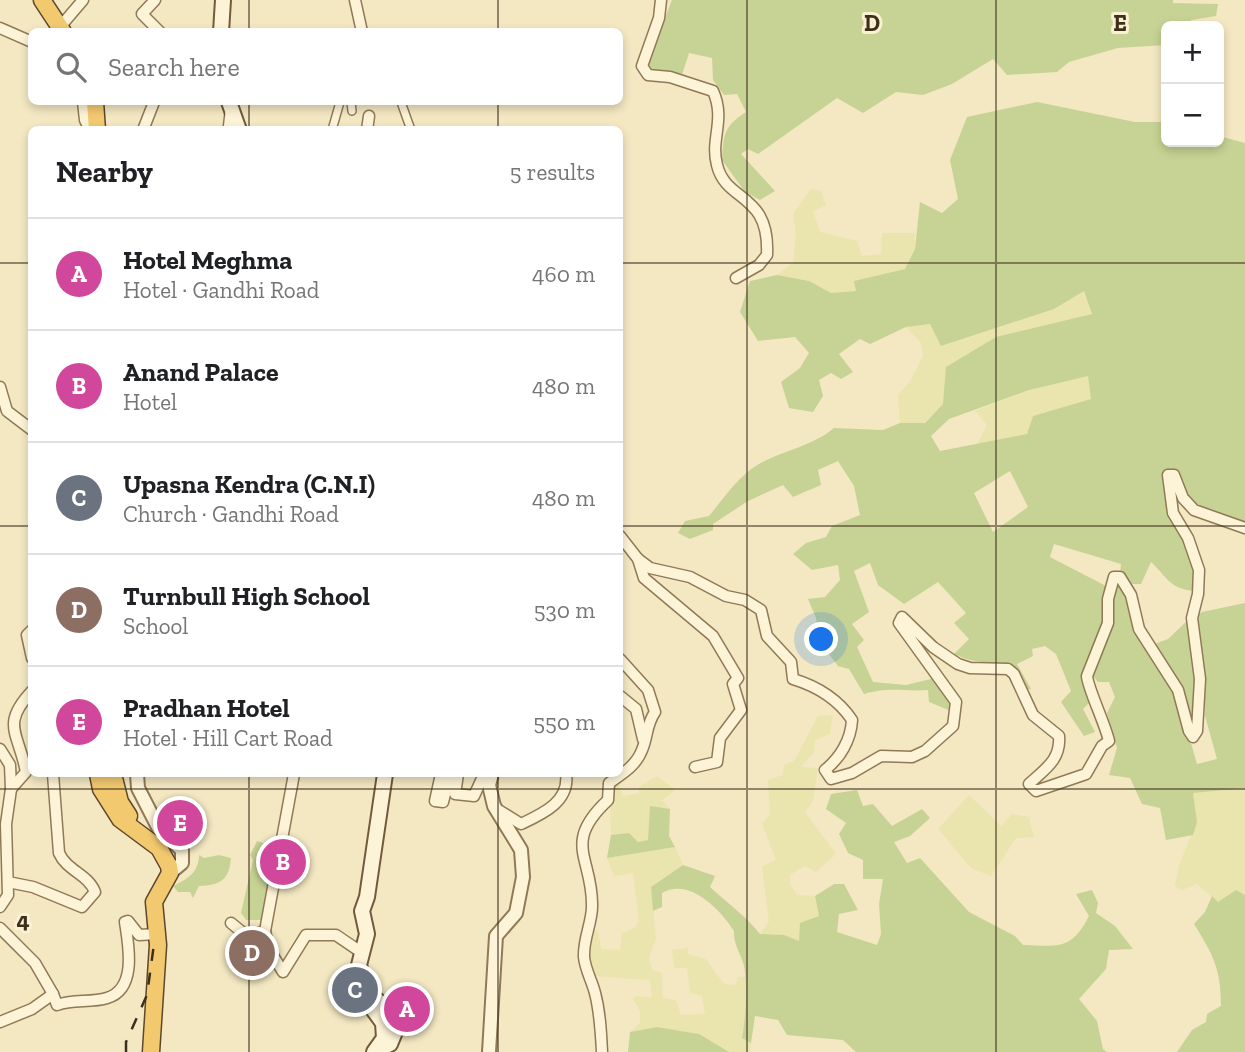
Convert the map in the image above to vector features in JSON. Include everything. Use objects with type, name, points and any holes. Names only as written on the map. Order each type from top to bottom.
[{"type":"highway","points":[[42,0],[60,28]]},
{"type":"highway","points":[[95,105],[97,126]]},
{"type":"highway","points":[[99,777],[101,789],[120,819],[159,848]]},
{"type":"highway","points":[[114,777],[124,811],[156,838],[170,873],[154,902],[158,934],[151,1044]]},
{"type":"main road","points":[[221,28],[223,0]]},
{"type":"main road","points":[[230,105],[238,126]]},
{"type":"main road","points":[[374,1052],[384,1038],[383,1023],[372,1008],[368,990],[360,975],[361,952],[367,934],[362,911],[367,897],[385,777]]},
{"type":"street","points":[[62,28],[83,0]]},
{"type":"street","points":[[155,0],[142,14],[156,28]]},
{"type":"street","points":[[355,0],[361,28]]},
{"type":"street","points":[[661,0],[659,18],[642,66],[648,75],[670,77],[713,91],[721,108],[717,165],[727,184],[758,209],[764,223],[767,255],[758,265],[736,278]]},
{"type":"street","points":[[0,28],[28,40]]},
{"type":"street","points":[[83,105],[88,126]]},
{"type":"street","points":[[145,126],[154,105]]},
{"type":"street","points":[[229,126],[230,105]]},
{"type":"street","points":[[333,126],[339,105]]},
{"type":"street","points":[[352,105],[352,111]]},
{"type":"street","points":[[402,105],[410,126]]},
{"type":"street","points":[[368,126],[369,116]]},
{"type":"street","points":[[0,387],[7,411],[28,427]]},
{"type":"street","points":[[638,559],[664,574],[690,577],[761,610],[767,636],[791,662],[793,679],[809,684],[829,696],[852,720],[851,730],[839,759],[825,770],[831,779],[852,773],[881,756],[912,757],[925,751],[953,726],[956,702],[900,623],[902,617],[933,648],[958,664],[970,668],[1008,669],[1014,674],[1033,715],[1059,736],[1056,757],[1046,771],[1029,784],[1037,791],[1086,774],[1102,746],[1109,741],[1102,712],[1087,685],[1087,676],[1108,624],[1108,600],[1114,577],[1120,577],[1128,586],[1139,629],[1178,690],[1193,737],[1197,731],[1200,679],[1192,618],[1198,594],[1199,570],[1188,538],[1173,513],[1168,475],[1174,475],[1178,480],[1183,498],[1195,510],[1245,528]]},
{"type":"street","points":[[623,540],[638,559],[644,578],[713,636],[738,677],[733,684],[733,691],[741,710],[720,738],[718,762],[695,767]]},
{"type":"street","points":[[623,662],[648,690],[655,712],[647,722],[644,743],[633,766],[623,773]]},
{"type":"street","points":[[11,789],[26,772],[12,723],[14,712],[28,696]]},
{"type":"street","points":[[623,698],[636,709],[644,743]]},
{"type":"street","points":[[0,749],[10,765],[11,789],[6,824],[8,895],[0,907]]},
{"type":"street","points":[[8,882],[33,887],[82,908],[96,892],[92,884],[63,862],[53,777]]},
{"type":"street","points":[[137,777],[138,789],[159,829],[181,847],[183,853],[180,866],[170,873]]},
{"type":"street","points":[[293,777],[265,931],[269,948],[282,972],[306,935],[336,935],[361,952]]},
{"type":"street","points":[[440,777],[435,801],[443,802],[449,777]]},
{"type":"street","points":[[458,777],[456,794],[474,796],[483,777]]},
{"type":"street","points":[[489,1052],[496,936],[516,914],[523,877],[521,850],[495,806],[489,785],[491,777]]},
{"type":"street","points":[[495,806],[521,824],[545,813],[560,801],[565,777]]},
{"type":"street","points":[[602,1052],[596,995],[584,958],[586,928],[593,905],[581,853],[586,829],[597,810],[608,800],[609,783],[617,777]]},
{"type":"street","points":[[0,928],[35,963],[57,1005],[108,998],[121,988],[131,954],[125,922],[128,921],[139,935],[158,934]]},
{"type":"street","points":[[231,923],[247,936],[265,931]]},
{"type":"street","points":[[0,1022],[32,1009],[53,994]]},
{"type":"shaded area","points":[[811,189],[821,191],[826,205],[813,212],[820,232],[857,241],[862,256],[881,254],[882,233],[915,233],[915,249],[905,269],[855,281],[857,291],[831,293],[809,281],[777,275],[793,263],[796,234],[793,214]]},
{"type":"shaded area","points":[[1084,291],[1092,314],[1062,323],[943,404],[924,423],[900,423],[898,395],[911,380],[923,356],[921,343],[906,327],[930,324],[942,346],[1054,309]]},
{"type":"shaded area","points":[[1088,375],[1091,399],[1033,416],[1027,434],[977,445],[987,425],[975,411],[1029,390]]},
{"type":"shaded area","points":[[833,715],[830,734],[815,740],[814,752],[801,767],[818,768],[813,801],[805,812],[836,854],[816,872],[805,866],[790,875],[790,884],[797,895],[815,896],[819,916],[800,942],[784,935],[760,934],[769,921],[762,867],[776,860],[762,824],[770,814],[768,780],[783,775],[784,765],[794,761],[818,716]]},
{"type":"shaded area","points":[[657,776],[675,790],[662,800],[670,809],[650,807],[648,840],[638,842],[629,833],[611,835],[610,786],[618,785],[623,796],[639,793],[639,787]]},
{"type":"shaded area","points":[[1245,787],[1245,895],[1236,890],[1218,902],[1197,884],[1182,890],[1175,886],[1179,865],[1197,822],[1193,793]]},
{"type":"shaded area","points":[[969,795],[1001,826],[1012,814],[1029,817],[1034,837],[1016,838],[991,876],[971,868],[938,829]]},
{"type":"shaded area","points":[[675,847],[683,865],[651,887],[656,939],[649,957],[652,970],[662,973],[663,998],[676,1000],[681,1015],[705,1014],[702,996],[690,993],[687,968],[674,968],[672,950],[688,948],[688,954],[706,959],[723,983],[735,986],[738,977],[745,977],[747,1010],[742,1038],[751,1043],[750,1052],[729,1052],[699,1034],[657,1027],[630,1032],[640,1023],[640,1011],[633,999],[636,996],[652,998],[650,980],[592,976],[587,962],[590,929],[598,931],[601,949],[620,950],[622,933],[634,928],[639,921],[633,873],[614,876],[607,858]]},
{"type":"green space","points":[[672,0],[1173,0],[1173,3],[1218,4],[1216,16],[1191,21],[1161,21],[1161,45],[1118,48],[1069,62],[1057,72],[1007,75],[993,59],[952,84],[923,95],[896,92],[863,113],[837,98],[758,154],[748,149],[741,154],[775,191],[760,200],[745,192],[722,160],[726,132],[733,122],[746,112],[737,94],[724,95],[713,80],[712,58],[689,53],[682,75],[651,72],[646,65]]},
{"type":"green space","points":[[1037,102],[1135,122],[1161,122],[1161,147],[1224,147],[1224,137],[1245,143],[1245,523],[1196,508],[1190,502],[1179,472],[1165,471],[1193,569],[1194,591],[1174,585],[1151,562],[1141,584],[1132,584],[1120,574],[1121,564],[1054,544],[1050,557],[1106,586],[1102,631],[1085,678],[1091,701],[1083,709],[1095,732],[1084,736],[1061,702],[1071,691],[1056,654],[1045,646],[1032,649],[1033,656],[1017,664],[1031,689],[1025,690],[1018,677],[1004,665],[954,654],[969,639],[954,623],[966,613],[938,582],[904,604],[878,585],[870,563],[854,571],[869,612],[852,624],[864,640],[857,647],[873,682],[906,685],[935,678],[953,704],[951,711],[929,702],[928,690],[889,690],[864,694],[849,669],[838,666],[819,641],[816,618],[808,599],[825,597],[840,580],[838,565],[812,570],[793,554],[806,543],[826,537],[832,526],[860,515],[854,486],[838,461],[818,470],[821,485],[793,497],[783,485],[748,501],[713,524],[713,530],[690,539],[678,533],[685,521],[709,516],[751,469],[817,439],[834,428],[883,430],[900,423],[925,423],[943,404],[946,367],[996,337],[1092,314],[1084,291],[1054,309],[941,346],[930,324],[906,327],[870,344],[860,339],[839,354],[853,372],[841,379],[831,373],[819,380],[823,396],[813,412],[789,408],[781,382],[800,368],[809,353],[795,337],[758,341],[740,312],[750,281],[777,275],[809,281],[831,293],[856,291],[854,281],[905,269],[915,249],[920,202],[942,213],[958,199],[950,160],[967,117]],"holes":[[[1088,376],[1091,399],[1033,416],[1027,434],[940,451],[931,436],[949,419],[1029,390]],[[1010,471],[1028,507],[993,532],[974,493]]]},
{"type":"green space","points":[[1115,580],[1120,581],[1138,633],[1176,691],[1197,764],[1217,759],[1205,716],[1204,677],[1195,617],[1202,612],[1245,603],[1245,788],[1193,793],[1197,822],[1193,835],[1166,840],[1160,808],[1142,804],[1130,778],[1109,775],[1117,748],[1107,713],[1115,697],[1109,682],[1098,682],[1091,674]]},
{"type":"green space","points":[[1188,620],[1198,679],[1193,733],[1185,702],[1152,645],[1168,639]]},
{"type":"green space","points":[[857,790],[863,806],[873,804],[892,826],[922,809],[930,818],[910,836],[894,842],[907,863],[920,858],[969,912],[1015,936],[1023,945],[1055,945],[1069,941],[1089,916],[1076,894],[1092,890],[1098,903],[1096,913],[1115,926],[1133,949],[1109,950],[1106,969],[1079,999],[1097,1021],[1103,1049],[1107,1052],[856,1052],[843,1040],[787,1035],[778,1020],[755,1016],[751,1043],[742,1038],[746,1005],[745,972],[734,931],[712,905],[693,892],[683,889],[662,893],[662,907],[653,911],[651,887],[683,865],[715,876],[710,887],[760,934],[784,935],[799,941],[800,923],[819,916],[815,896],[834,884],[844,884],[858,910],[839,914],[837,932],[877,945],[881,934],[879,904],[883,879],[863,879],[863,860],[848,853],[839,834],[846,823],[826,809],[831,794]]},
{"type":"green space","points":[[650,806],[670,809],[669,836],[675,847],[607,858],[611,835],[629,833],[638,842],[648,840]]},
{"type":"green space","points":[[257,841],[276,847],[262,920],[246,920],[241,913],[253,860],[250,855]]},
{"type":"green space","points":[[199,855],[204,858],[219,855],[231,858],[226,876],[218,883],[199,886],[193,898],[190,892],[178,892],[173,886],[192,874]]},
{"type":"green space","points":[[1236,890],[1245,895],[1245,1052],[1177,1052],[1192,1030],[1206,1022],[1207,1014],[1221,1006],[1215,962],[1194,924],[1205,912],[1212,896],[1218,902]]},
{"type":"green space","points":[[657,1027],[699,1034],[729,1052],[628,1052],[630,1032]]},
{"type":"railway","points":[[126,1052],[126,1042],[147,995],[154,944]]},
{"type":"place","name":"Pradhan Hotel","points":[[180,823]]},
{"type":"place","name":"Anand Palace","points":[[283,862]]},
{"type":"place","name":"Turnbull High School","points":[[252,953]]},
{"type":"place","name":"Upasna Kendra (C.N.I)","points":[[355,990]]},
{"type":"place","name":"Hotel Meghma","points":[[407,1009]]}]
